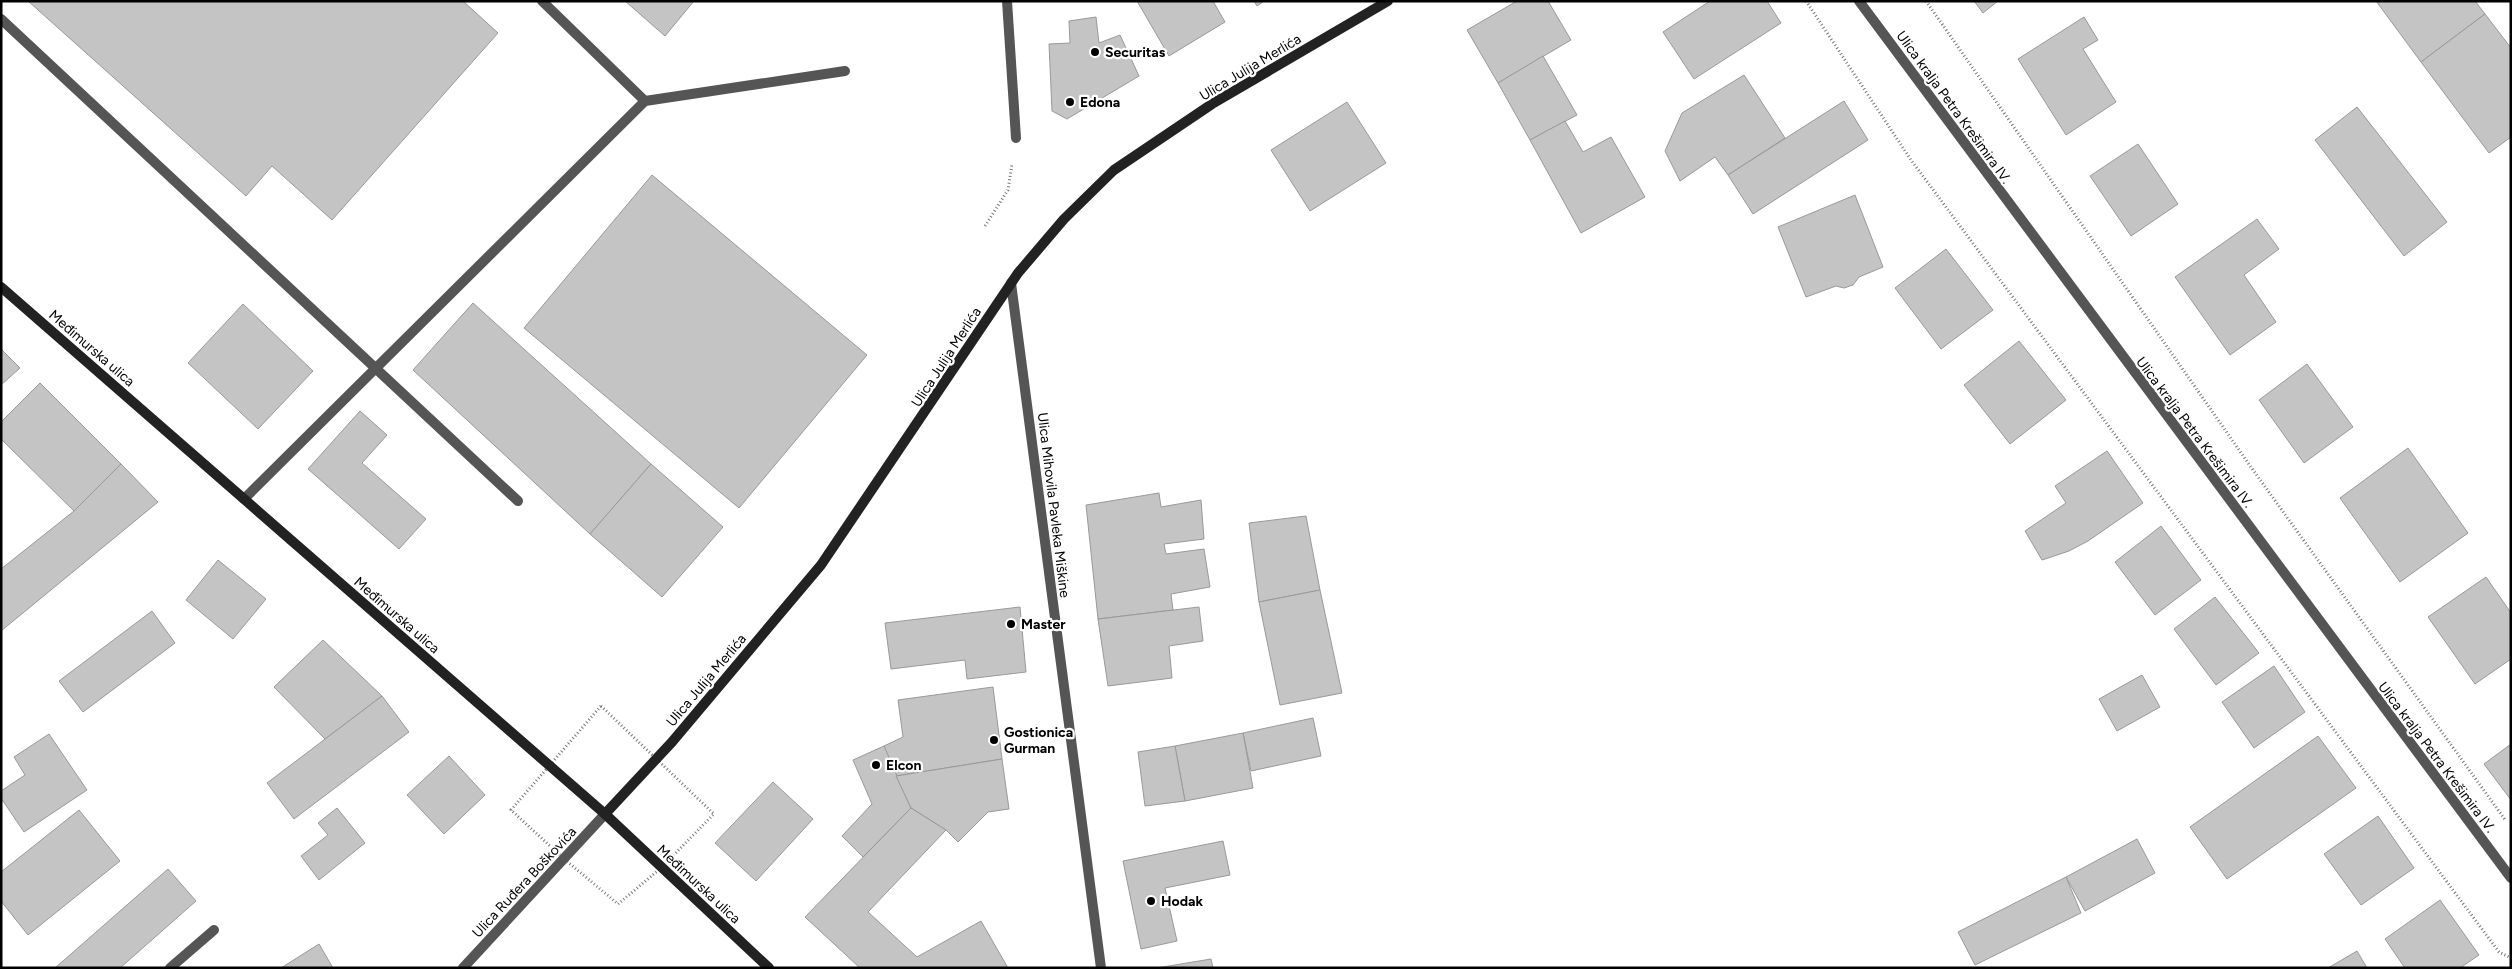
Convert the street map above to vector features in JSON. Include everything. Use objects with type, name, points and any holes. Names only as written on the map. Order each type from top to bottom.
[{"type":"main road","name":"Ulica Julija Merlića","points":[[605,814],[672,742],[821,565],[1011,283],[1064,219],[1114,170],[1212,104],[1388,1]]},
{"type":"main road","name":"Međimurska ulica","points":[[1,288],[605,814],[769,968]]},
{"type":"street","points":[[542,1],[645,101]]},
{"type":"street","points":[[1007,1],[1016,138]]},
{"type":"street","name":"Ulica kralja Petra Krešimira IV.","points":[[1859,1],[2511,878]]},
{"type":"street","points":[[1,19],[518,502]]},
{"type":"street","points":[[244,499],[645,101],[845,71]]},
{"type":"street","name":"Ulica Mihovila Pavleka Miškine","points":[[1011,283],[1101,968]]},
{"type":"street","name":"Ulica Ruđera Boškovića","points":[[463,968],[605,814]]},
{"type":"street","points":[[170,968],[214,930]]},
{"type":"path","points":[[1806,1],[1911,160],[1940,200],[2499,952],[2511,958]]},
{"type":"path","points":[[1926,1],[2253,470],[2511,828]]},
{"type":"path","points":[[985,226],[1008,190],[1016,138]]},
{"type":"building","points":[[28,1],[463,1],[498,33],[332,220],[272,166],[246,196]]},
{"type":"building","points":[[625,1],[694,1],[665,36]]},
{"type":"building","points":[[1137,1],[1213,1],[1225,22],[1169,56]]},
{"type":"building","points":[[1254,1],[1264,1],[1257,6]]},
{"type":"building","points":[[1517,1],[1548,1],[1571,40],[1498,83],[1467,30]]},
{"type":"building","points":[[1710,1],[1767,1],[1781,23],[1694,79],[1663,32]]},
{"type":"building","points":[[1974,1],[1998,1],[1983,13]]},
{"type":"building","points":[[2376,1],[2475,1],[2485,14],[2421,62]]},
{"type":"building","points":[[2485,14],[2511,48],[2511,137],[2489,153],[2421,62]]},
{"type":"building","points":[[1096,17],[1099,43],[1120,35],[1139,76],[1067,119],[1052,111],[1049,44],[1070,43],[1069,21]]},
{"type":"building","points":[[2084,17],[2098,40],[2083,49],[2116,102],[2066,135],[2018,59]]},
{"type":"building","points":[[1543,56],[1577,115],[1530,140],[1498,83]]},
{"type":"building","points":[[1744,75],[1785,138],[1728,175],[1715,157],[1680,181],[1665,151],[1682,113]]},
{"type":"building","points":[[1844,101],[1868,140],[1753,214],[1728,175]]},
{"type":"building","points":[[1347,102],[1386,163],[1310,211],[1271,150]]},
{"type":"building","points":[[2357,107],[2447,222],[2404,256],[2315,140]]},
{"type":"building","points":[[1565,121],[1583,152],[1611,137],[1645,197],[1581,233],[1530,140]]},
{"type":"building","points":[[2138,144],[2178,204],[2131,236],[2090,176]]},
{"type":"building","points":[[652,175],[867,355],[739,508],[524,328]]},
{"type":"building","points":[[1855,195],[1883,267],[1859,277],[1853,285],[1844,288],[1836,286],[1806,297],[1778,227]]},
{"type":"building","points":[[2257,219],[2279,249],[2244,275],[2276,322],[2230,355],[2175,277]]},
{"type":"building","points":[[1946,249],[1993,310],[1941,349],[1895,288]]},
{"type":"building","points":[[473,303],[651,464],[590,534],[413,370]]},
{"type":"building","points":[[243,304],[313,371],[258,429],[188,363]]},
{"type":"building","points":[[2019,341],[2066,400],[2010,444],[1964,385]]},
{"type":"building","points":[[1,349],[20,368],[1,385]]},
{"type":"building","points":[[2307,364],[2353,427],[2304,463],[2259,400]]},
{"type":"building","points":[[40,383],[121,464],[74,511],[1,439],[1,422]]},
{"type":"building","points":[[360,411],[387,435],[362,463],[426,519],[399,549],[308,469]]},
{"type":"building","points":[[2408,448],[2468,533],[2400,582],[2340,498]]},
{"type":"building","points":[[2107,451],[2143,503],[2088,541],[2069,551],[2042,560],[2025,531],[2066,503],[2055,486]]},
{"type":"building","points":[[121,464],[158,502],[1,631],[1,569],[74,511]]},
{"type":"building","points":[[651,464],[723,527],[662,597],[590,534]]},
{"type":"building","points":[[1159,493],[1161,507],[1201,500],[1204,539],[1164,544],[1166,554],[1204,549],[1210,587],[1171,594],[1173,610],[1098,619],[1086,505]]},
{"type":"building","points":[[1306,516],[1320,590],[1259,602],[1249,523]]},
{"type":"building","points":[[2161,526],[2201,580],[2155,615],[2115,562]]},
{"type":"building","points":[[218,560],[266,599],[233,639],[186,600]]},
{"type":"building","points":[[2486,577],[2511,613],[2511,659],[2475,684],[2428,617]]},
{"type":"building","points":[[1320,590],[1342,693],[1280,705],[1259,602]]},
{"type":"building","points":[[2215,597],[2259,653],[2216,685],[2174,629]]},
{"type":"building","points":[[1020,607],[1026,672],[967,679],[965,660],[891,669],[885,623]]},
{"type":"building","points":[[1199,607],[1203,641],[1169,646],[1172,678],[1108,686],[1098,619]]},
{"type":"building","points":[[152,611],[175,643],[83,712],[59,681]]},
{"type":"building","points":[[323,640],[382,696],[325,739],[274,687]]},
{"type":"building","points":[[2274,666],[2305,712],[2254,748],[2222,702]]},
{"type":"building","points":[[2142,675],[2160,707],[2117,731],[2099,699]]},
{"type":"building","points":[[993,687],[1002,759],[896,776],[884,746],[903,737],[898,700]]},
{"type":"building","points":[[382,696],[409,732],[294,819],[267,783]]},
{"type":"building","points":[[1313,718],[1321,756],[1251,771],[1243,733]]},
{"type":"building","points":[[1243,733],[1253,788],[1185,801],[1175,746]]},
{"type":"building","points":[[49,734],[87,790],[24,832],[1,798],[1,791],[25,775],[14,757]]},
{"type":"building","points":[[2318,736],[2356,788],[2227,879],[2190,827]]},
{"type":"building","points":[[2511,744],[2511,800],[2484,764]]},
{"type":"building","points":[[884,746],[911,808],[863,857],[842,836],[872,804],[853,760]]},
{"type":"building","points":[[1175,746],[1185,801],[1145,806],[1138,752]]},
{"type":"building","points":[[449,756],[485,795],[444,834],[407,795]]},
{"type":"building","points":[[1002,759],[1009,809],[988,812],[958,842],[946,830],[911,808],[896,776]]},
{"type":"building","points":[[773,782],[813,819],[756,881],[715,843]]},
{"type":"building","points":[[337,808],[365,843],[319,880],[301,856],[328,835],[318,823]]},
{"type":"building","points":[[911,808],[946,830],[868,912],[917,957],[981,921],[1008,968],[860,968],[805,917]]},
{"type":"building","points":[[79,810],[120,861],[28,935],[1,901],[1,872]]},
{"type":"building","points":[[2378,816],[2414,868],[2361,905],[2324,854]]},
{"type":"building","points":[[2137,839],[2155,873],[2085,911],[2066,877]]},
{"type":"building","points":[[1223,841],[1230,875],[1165,888],[1177,941],[1141,949],[1123,861]]},
{"type":"building","points":[[168,869],[196,901],[120,968],[55,968]]},
{"type":"building","points":[[2066,877],[2081,913],[1975,965],[1958,932]]},
{"type":"building","points":[[2440,900],[2479,955],[2460,968],[2405,968],[2385,939]]},
{"type":"building","points":[[319,944],[333,968],[281,968]]},
{"type":"building","points":[[2357,951],[2367,968],[2328,968]]},
{"type":"building","points":[[1211,959],[1213,968],[1157,968]]},
{"type":"place","name":"Securitas","points":[[1095,52]]},
{"type":"place","name":"Edona","points":[[1070,102]]},
{"type":"place","name":"Master","points":[[1011,624]]},
{"type":"place","name":"Gostionica Gurman","points":[[994,740]]},
{"type":"place","name":"Elcon","points":[[876,765]]},
{"type":"place","name":"Hodak","points":[[1151,901]]}]
